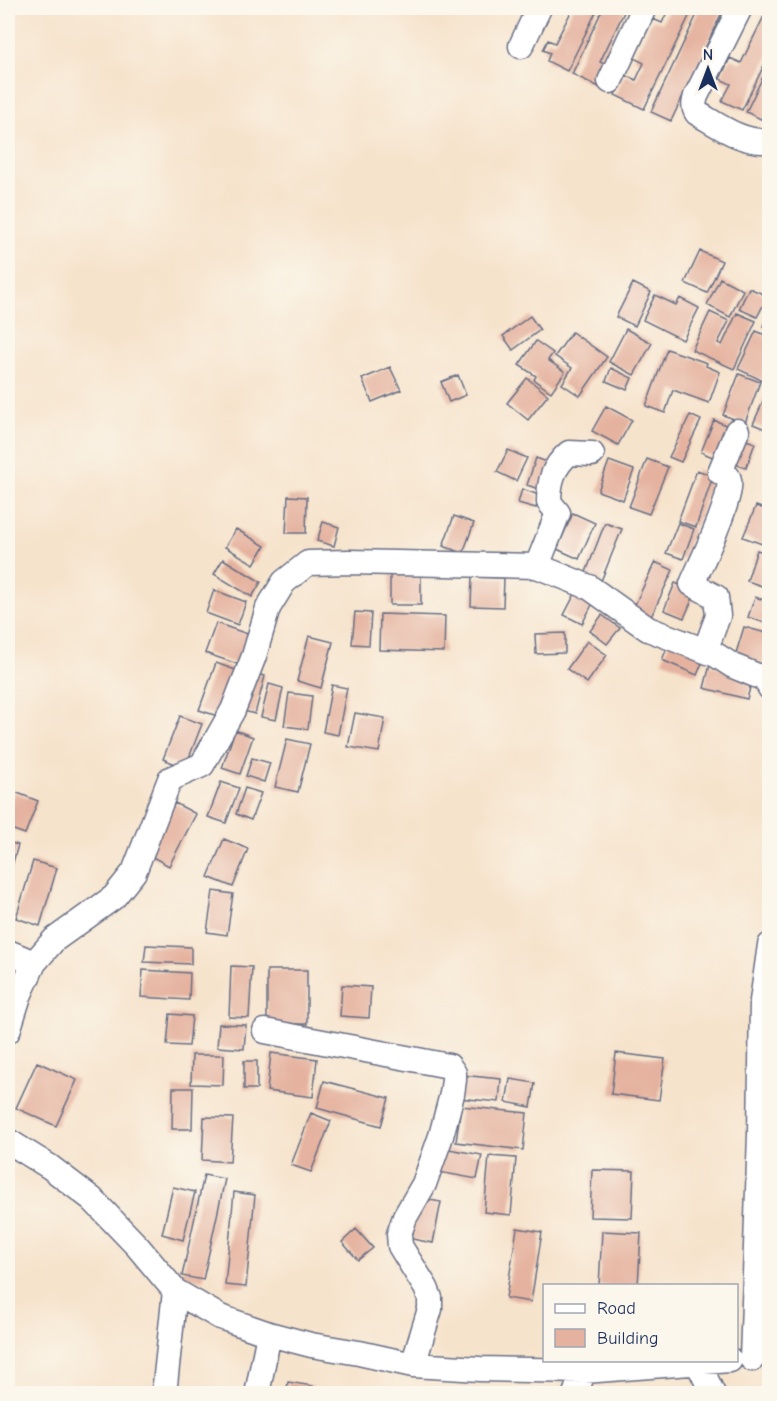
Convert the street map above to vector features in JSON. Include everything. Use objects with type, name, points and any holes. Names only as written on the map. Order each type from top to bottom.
[{"type":"street","points":[[521,46],[539,8]]},
{"type":"street","points":[[610,81],[644,8]]},
{"type":"street","points":[[740,8],[696,96],[695,109],[697,113],[740,138],[757,142],[770,141]]},
{"type":"street","points":[[705,651],[718,616],[716,597],[692,584],[727,502],[728,477],[720,472],[737,431]]},
{"type":"street","points":[[537,566],[558,513],[549,502],[549,490],[557,464],[569,453],[592,454]]},
{"type":"street","points":[[8,1031],[19,996],[34,963],[54,940],[114,897],[134,872],[170,779],[202,765],[232,710],[254,656],[268,608],[284,582],[308,563],[537,566],[589,587],[648,629],[705,651],[765,679],[770,688]]},
{"type":"street","points":[[8,952],[34,963]]},
{"type":"street","points":[[747,1359],[765,1134],[765,1045],[762,1001],[768,953]]},
{"type":"street","points":[[265,1031],[449,1066],[454,1073],[452,1094],[441,1136],[424,1184],[405,1217],[399,1234],[400,1246],[430,1298],[430,1309],[412,1365]]},
{"type":"street","points":[[8,1141],[50,1167],[92,1199],[175,1291],[220,1317],[269,1334],[311,1345],[412,1365],[584,1371],[711,1362]]},
{"type":"street","points":[[164,1394],[175,1291]]},
{"type":"street","points":[[257,1394],[269,1334]]},
{"type":"street","points":[[699,1363],[712,1394]]},
{"type":"street","points":[[575,1394],[584,1371]]},
{"type":"building","points":[[573,8],[598,8],[567,71],[547,61],[550,53],[543,50],[548,40],[555,43]]},
{"type":"building","points":[[603,8],[626,8],[600,62],[611,68],[601,88],[572,74]]},
{"type":"building","points":[[669,8],[693,8],[644,109],[615,95],[625,75],[636,80],[644,63],[634,58],[653,19],[662,23]]},
{"type":"building","points":[[700,8],[724,8],[671,121],[651,112]]},
{"type":"building","points":[[770,8],[770,53],[742,110],[722,101],[731,84],[720,79],[730,58],[741,63]]},
{"type":"building","points":[[770,62],[770,113],[765,121],[746,112]]},
{"type":"building","points":[[700,251],[722,261],[707,293],[685,283]]},
{"type":"building","points":[[720,278],[743,290],[730,317],[707,305]]},
{"type":"building","points":[[633,283],[651,292],[635,326],[616,317]]},
{"type":"building","points":[[749,288],[768,296],[757,317],[739,309]]},
{"type":"building","points":[[655,295],[676,305],[680,298],[699,308],[683,340],[643,320]]},
{"type":"building","points":[[710,312],[729,321],[718,343],[722,345],[737,313],[756,321],[734,369],[692,350]]},
{"type":"building","points":[[770,312],[770,329],[763,326]]},
{"type":"building","points":[[530,316],[540,330],[513,350],[503,336]]},
{"type":"building","points":[[626,329],[652,343],[634,375],[609,362]]},
{"type":"building","points":[[756,331],[770,337],[770,362],[761,380],[738,369]]},
{"type":"building","points":[[572,332],[607,357],[580,396],[562,384],[572,368],[555,356]]},
{"type":"building","points":[[536,341],[553,353],[548,360],[565,372],[551,392],[534,380],[536,376],[519,365]]},
{"type":"building","points":[[667,349],[707,363],[706,366],[720,372],[709,403],[673,390],[665,413],[646,406]]},
{"type":"building","points":[[390,367],[401,390],[372,402],[362,379]]},
{"type":"building","points":[[611,368],[632,378],[627,390],[606,381]]},
{"type":"building","points":[[739,374],[760,382],[745,423],[723,415]]},
{"type":"building","points":[[458,375],[466,395],[449,402],[441,382]]},
{"type":"building","points":[[527,378],[548,395],[528,420],[507,403]]},
{"type":"building","points":[[770,386],[770,431],[753,424]]},
{"type":"building","points":[[606,406],[632,420],[618,445],[592,431]]},
{"type":"building","points":[[690,415],[701,420],[681,462],[669,457]]},
{"type":"building","points":[[714,420],[735,429],[722,461],[701,452]]},
{"type":"building","points":[[740,438],[755,443],[746,468],[732,463]]},
{"type":"building","points":[[508,450],[527,458],[516,481],[497,472]]},
{"type":"building","points":[[536,458],[553,464],[544,491],[527,485]]},
{"type":"building","points":[[647,459],[668,467],[649,514],[629,507]]},
{"type":"building","points":[[609,461],[634,470],[623,500],[598,491]]},
{"type":"building","points":[[697,470],[713,476],[696,527],[678,521]]},
{"type":"building","points":[[522,489],[539,495],[536,508],[518,503]]},
{"type":"building","points":[[288,496],[307,497],[306,533],[286,533]]},
{"type":"building","points":[[756,506],[770,511],[770,547],[743,537]]},
{"type":"building","points":[[573,513],[595,523],[579,559],[557,549]]},
{"type":"building","points":[[454,516],[474,523],[463,553],[443,546]]},
{"type":"building","points":[[323,522],[339,527],[334,546],[317,541]]},
{"type":"building","points":[[605,523],[622,529],[599,586],[583,580]]},
{"type":"building","points":[[678,523],[694,529],[683,559],[666,553]]},
{"type":"building","points":[[236,529],[265,546],[254,564],[225,547]]},
{"type":"building","points":[[757,550],[770,554],[770,574],[765,587],[747,581]]},
{"type":"building","points":[[223,559],[261,582],[252,597],[214,574]]},
{"type":"building","points":[[655,562],[673,570],[649,621],[631,613]]},
{"type":"building","points":[[390,572],[421,572],[421,605],[390,605]]},
{"type":"building","points":[[472,577],[504,578],[503,607],[471,606]]},
{"type":"building","points":[[675,583],[696,591],[684,618],[664,610]]},
{"type":"building","points":[[578,588],[596,597],[582,624],[564,615]]},
{"type":"building","points":[[214,590],[246,602],[238,625],[206,613]]},
{"type":"building","points":[[755,597],[770,602],[770,625],[748,617]]},
{"type":"building","points":[[355,612],[371,613],[369,645],[352,644]]},
{"type":"building","points":[[380,614],[445,616],[444,652],[379,650]]},
{"type":"building","points":[[602,615],[620,628],[607,644],[590,631]]},
{"type":"building","points":[[216,623],[256,637],[246,667],[205,653]]},
{"type":"building","points":[[744,627],[770,634],[770,674],[733,663]]},
{"type":"building","points":[[565,633],[565,653],[536,654],[535,634]]},
{"type":"building","points":[[309,636],[333,642],[321,688],[297,681]]},
{"type":"building","points":[[587,641],[607,655],[587,683],[567,669]]},
{"type":"building","points":[[670,641],[705,656],[697,675],[662,660]]},
{"type":"building","points":[[216,663],[241,672],[224,718],[199,710]]},
{"type":"building","points":[[710,665],[753,676],[747,699],[704,688]]},
{"type":"building","points":[[251,672],[265,676],[255,714],[240,710]]},
{"type":"building","points":[[269,684],[283,688],[276,720],[261,717]]},
{"type":"building","points":[[332,685],[347,688],[338,735],[323,732]]},
{"type":"building","points":[[289,693],[312,696],[308,729],[284,726]]},
{"type":"building","points":[[355,713],[385,718],[379,752],[348,747]]},
{"type":"building","points":[[180,716],[202,724],[185,768],[163,759]]},
{"type":"building","points":[[235,730],[253,737],[240,774],[222,768]]},
{"type":"building","points":[[287,739],[310,744],[298,792],[275,787]]},
{"type":"building","points":[[252,758],[270,763],[264,782],[246,776]]},
{"type":"building","points":[[221,782],[239,788],[226,823],[208,817]]},
{"type":"building","points":[[245,788],[261,793],[251,820],[236,814]]},
{"type":"building","points":[[15,792],[38,801],[25,834],[8,828],[8,812]]},
{"type":"building","points":[[175,803],[196,814],[169,866],[147,854]]},
{"type":"building","points":[[224,839],[248,849],[233,887],[208,877]]},
{"type":"building","points":[[8,842],[18,845],[8,880]]},
{"type":"building","points":[[33,861],[57,868],[40,926],[16,918]]},
{"type":"building","points":[[213,891],[233,894],[227,935],[207,932]]},
{"type":"building","points":[[146,945],[191,947],[191,964],[144,962]]},
{"type":"building","points":[[231,966],[252,967],[249,1018],[229,1017]]},
{"type":"building","points":[[143,970],[190,973],[189,1000],[141,997]]},
{"type":"building","points":[[267,970],[307,970],[307,1024],[267,1024]]},
{"type":"building","points":[[342,985],[371,987],[369,1018],[340,1016]]},
{"type":"building","points":[[170,1014],[192,1016],[189,1046],[167,1045]]},
{"type":"building","points":[[219,1024],[246,1025],[244,1049],[217,1047]]},
{"type":"building","points":[[271,1053],[317,1059],[313,1097],[267,1091]]},
{"type":"building","points":[[616,1053],[665,1059],[659,1100],[611,1094]]},
{"type":"building","points":[[192,1055],[224,1055],[223,1085],[191,1084]]},
{"type":"building","points":[[244,1061],[257,1061],[257,1089],[244,1089]]},
{"type":"building","points":[[37,1062],[77,1080],[56,1126],[16,1108]]},
{"type":"building","points":[[461,1075],[501,1079],[499,1102],[458,1098]]},
{"type":"building","points":[[510,1079],[535,1083],[531,1107],[506,1102]]},
{"type":"building","points":[[324,1081],[389,1098],[381,1126],[317,1108]]},
{"type":"building","points":[[173,1088],[193,1088],[192,1129],[172,1129]]},
{"type":"building","points":[[461,1106],[527,1113],[523,1150],[456,1142]]},
{"type":"building","points":[[311,1113],[331,1121],[311,1172],[291,1165]]},
{"type":"building","points":[[204,1117],[233,1118],[230,1162],[202,1160]]},
{"type":"building","points":[[438,1147],[482,1155],[477,1179],[433,1171]]},
{"type":"building","points":[[489,1156],[516,1158],[511,1215],[484,1212]]},
{"type":"building","points":[[592,1170],[634,1171],[632,1218],[590,1217]]},
{"type":"building","points":[[204,1175],[225,1179],[203,1280],[182,1276]]},
{"type":"building","points":[[173,1187],[195,1192],[183,1240],[162,1234]]},
{"type":"building","points":[[234,1192],[255,1195],[246,1287],[225,1285]]},
{"type":"building","points":[[419,1198],[441,1202],[433,1243],[412,1239]]},
{"type":"building","points":[[517,1228],[542,1232],[531,1302],[506,1298]]},
{"type":"building","points":[[356,1229],[373,1248],[358,1260],[342,1242]]},
{"type":"building","points":[[602,1231],[641,1233],[638,1284],[599,1284]]},
{"type":"building","points":[[288,1382],[313,1386],[311,1394],[286,1394]]}]
